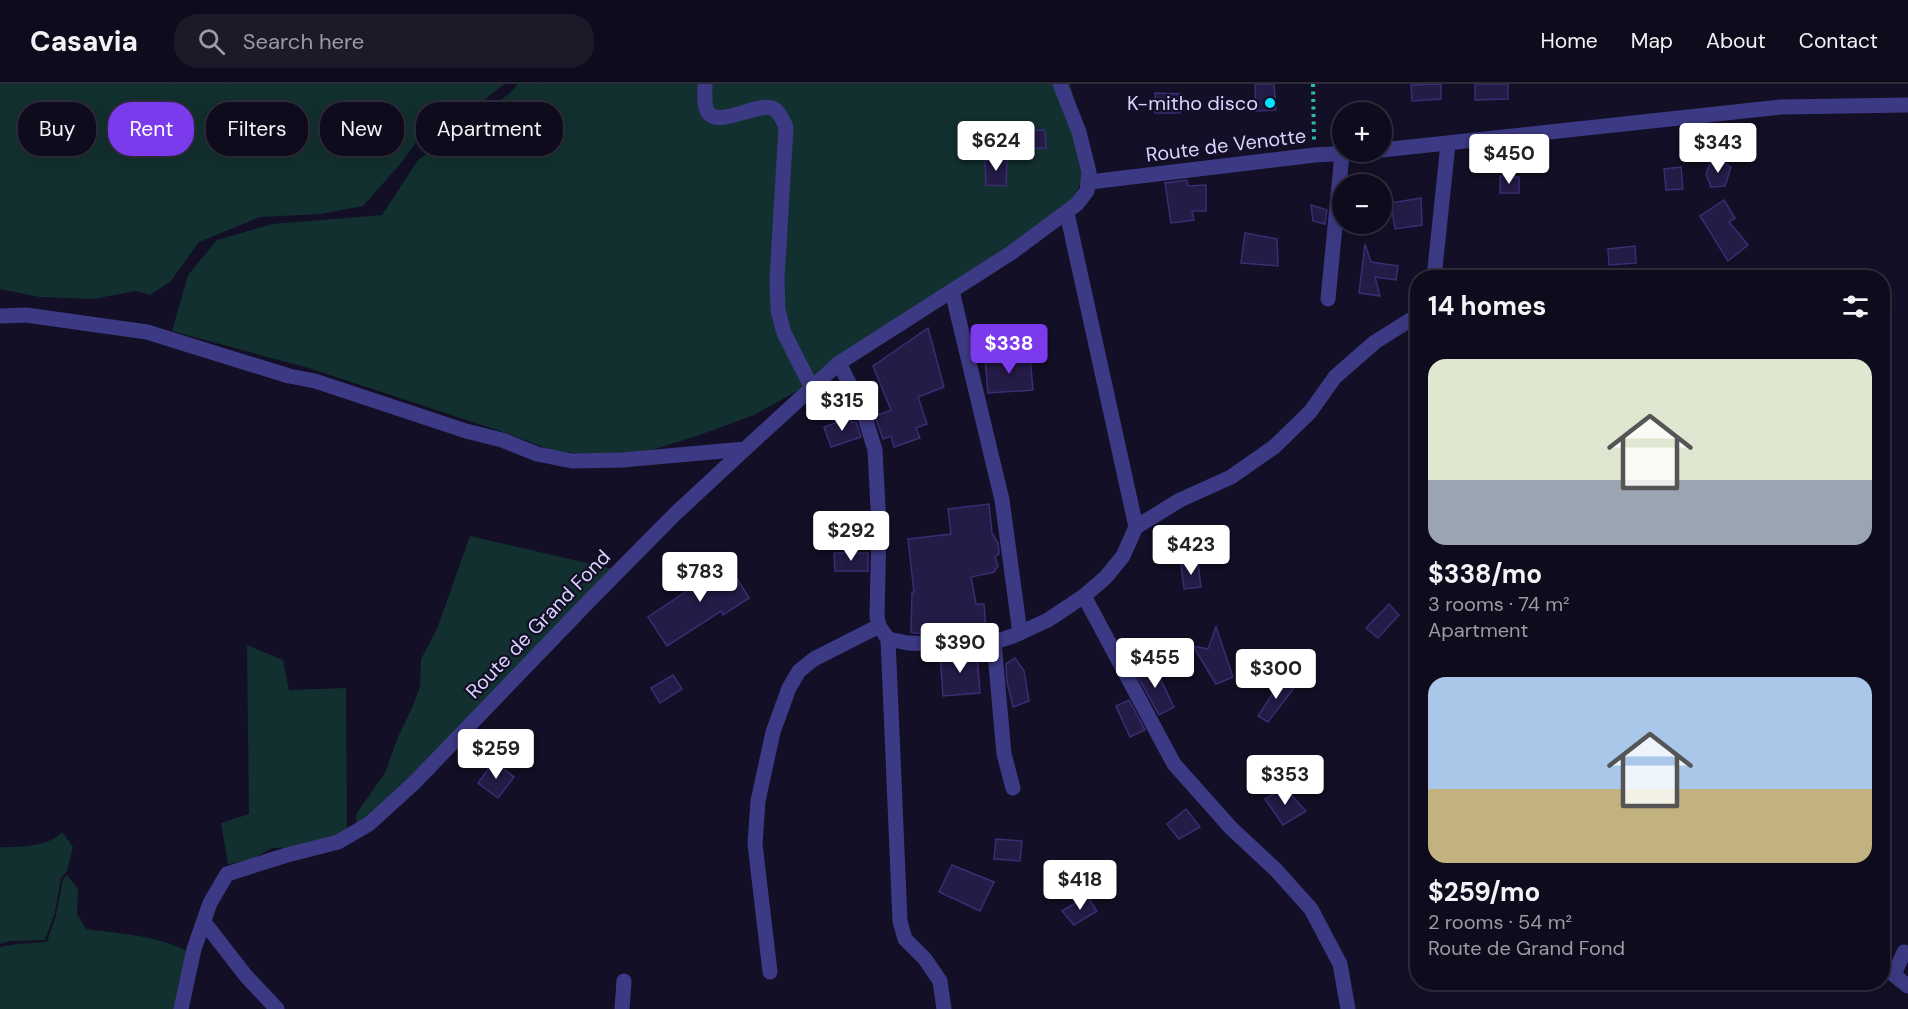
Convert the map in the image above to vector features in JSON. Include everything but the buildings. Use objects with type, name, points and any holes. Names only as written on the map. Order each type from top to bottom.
[{"type":"street","points":[[705,84],[706,107],[714,117],[724,118],[773,108],[781,115],[786,128],[777,279],[778,310],[784,333],[812,388]]},
{"type":"street","points":[[1060,84],[1084,148],[1090,182]]},
{"type":"street","points":[[1392,149],[1781,107],[1908,105]]},
{"type":"street","points":[[1435,270],[1448,144]]},
{"type":"street","name":"Route de Venotte","points":[[1090,182],[1332,154]]},
{"type":"street","points":[[1328,299],[1341,162]]},
{"type":"street","name":"Route de Grand Fond","points":[[181,1009],[194,949],[210,903],[227,874],[338,842],[369,825],[414,783],[675,514],[839,363],[1011,253],[1067,213],[1082,198],[1090,182]]},
{"type":"street","points":[[1067,213],[1136,527]]},
{"type":"street","points":[[952,291],[1002,500],[1020,633]]},
{"type":"street","points":[[0,316],[26,315],[147,332],[289,376],[315,381],[466,431],[502,440],[537,454],[572,461],[713,454],[745,449]]},
{"type":"street","points":[[888,639],[908,643],[966,645],[994,642],[1048,620],[1084,596],[1106,577],[1123,556],[1136,527],[1180,500],[1231,477],[1275,447],[1310,412],[1335,377],[1375,342],[1410,320]]},
{"type":"street","points":[[839,363],[863,411],[874,450],[879,527],[876,601],[879,626],[888,639],[900,921],[906,939],[925,959],[940,981],[944,1009]]},
{"type":"street","points":[[1084,596],[1174,764],[1231,828],[1276,870],[1311,909],[1340,964],[1348,1009]]},
{"type":"street","points":[[770,972],[755,844],[758,801],[773,732],[789,688],[800,671],[813,659],[879,626]]},
{"type":"street","points":[[994,642],[1004,754],[1013,788]]},
{"type":"street","points":[[204,922],[246,976],[276,1009]]},
{"type":"street","points":[[1904,952],[1894,975],[1908,986]]},
{"type":"street","points":[[622,1009],[624,981]]},
{"type":"path","points":[[1313,84],[1315,155]]},
{"type":"green space","points":[[0,84],[504,84],[482,102],[416,102],[416,142],[402,162],[363,206],[321,214],[260,217],[199,242],[171,281],[150,295],[136,291],[93,299],[40,297],[0,289]]},
{"type":"green space","points":[[518,84],[1070,84],[1091,158],[1071,205],[838,368],[754,415],[629,457],[551,450],[312,369],[172,331],[188,275],[217,240],[272,224],[382,215],[418,160],[424,156],[563,156],[563,102],[498,102]]},
{"type":"green space","points":[[470,536],[626,572],[357,832],[356,814],[385,773],[411,710],[420,687],[421,659],[437,629]]},
{"type":"green space","points":[[247,645],[283,660],[289,690],[346,688],[347,835],[309,847],[272,848],[251,860],[228,864],[221,823],[249,814]]},
{"type":"green space","points":[[62,832],[73,847],[67,871],[61,878],[55,912],[45,940],[10,941],[0,944],[0,847],[42,843],[57,837]]},
{"type":"green space","points":[[67,875],[78,889],[77,914],[86,929],[151,939],[189,952],[181,1009],[0,1009],[0,947],[47,942],[56,915],[63,880]]},
{"type":"place","name":"K-mitho disco","points":[[1270,103]]}]
